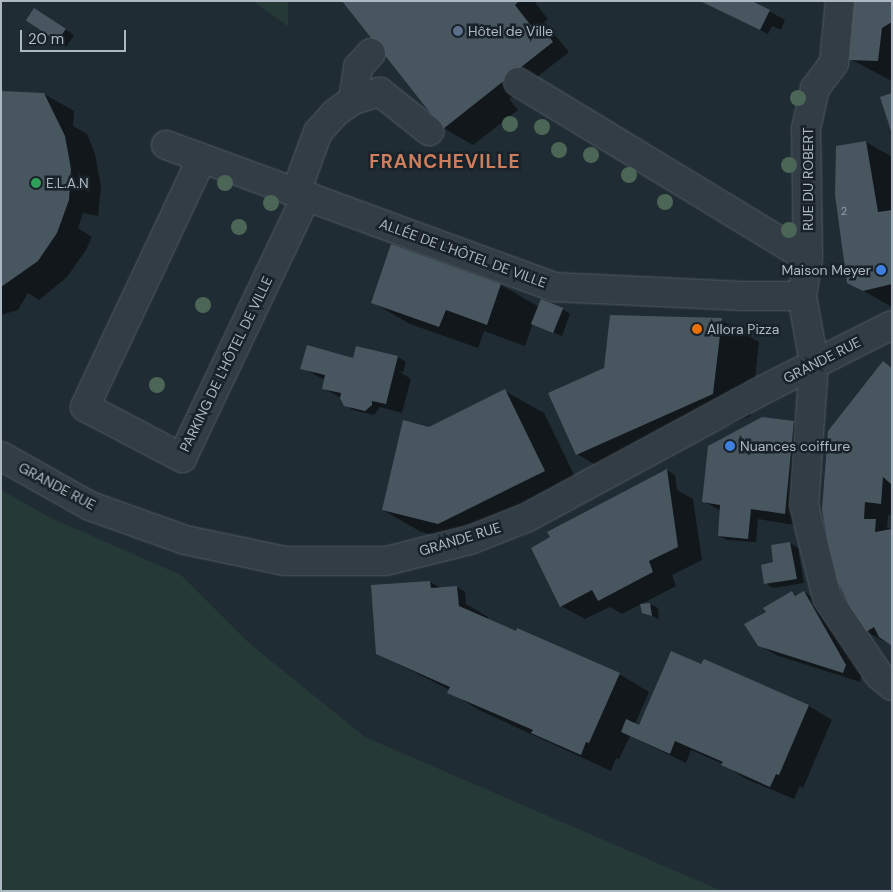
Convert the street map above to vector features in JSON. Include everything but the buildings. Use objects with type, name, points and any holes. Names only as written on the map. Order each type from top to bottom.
[{"type":"street","name":"RUE DU ROBERT","points":[[840,1],[834,63],[815,88],[806,129],[808,258],[802,296],[814,363],[804,505],[827,598],[879,675],[892,686]]},
{"type":"street","points":[[354,100],[358,67],[371,53]]},
{"type":"street","points":[[518,82],[794,250]]},
{"type":"street","points":[[301,194],[318,132],[335,113],[354,100],[380,92],[430,131]]},
{"type":"street","name":"ALLÉE DE L'HÔTEL DE VILLE","points":[[166,145],[554,287],[743,296],[802,296]]},
{"type":"street","name":"PARKING DE L'HÔTEL DE VILLE","points":[[202,158],[86,407],[182,458],[301,194]]},
{"type":"street","name":"GRANDE RUE","points":[[1,456],[90,506],[185,540],[285,562],[386,561],[470,540],[528,517],[814,363],[892,325]]},
{"type":"green space","points":[[253,1],[288,1],[288,26]]},
{"type":"green space","points":[[1,490],[51,518],[181,575],[250,644],[365,737],[722,891],[1,891]]},
{"type":"place","name":"Hôtel de Ville","points":[[458,31]]},
{"type":"place","name":"E.L.A.N","points":[[36,183]]},
{"type":"place","name":"Maison Meyer","points":[[881,270]]},
{"type":"place","name":"Allora Pizza","points":[[697,329]]},
{"type":"place","name":"Nuances coiffure","points":[[730,446]]},
{"type":"district","name":"FRANCHEVILLE","points":[[445,162]]}]
